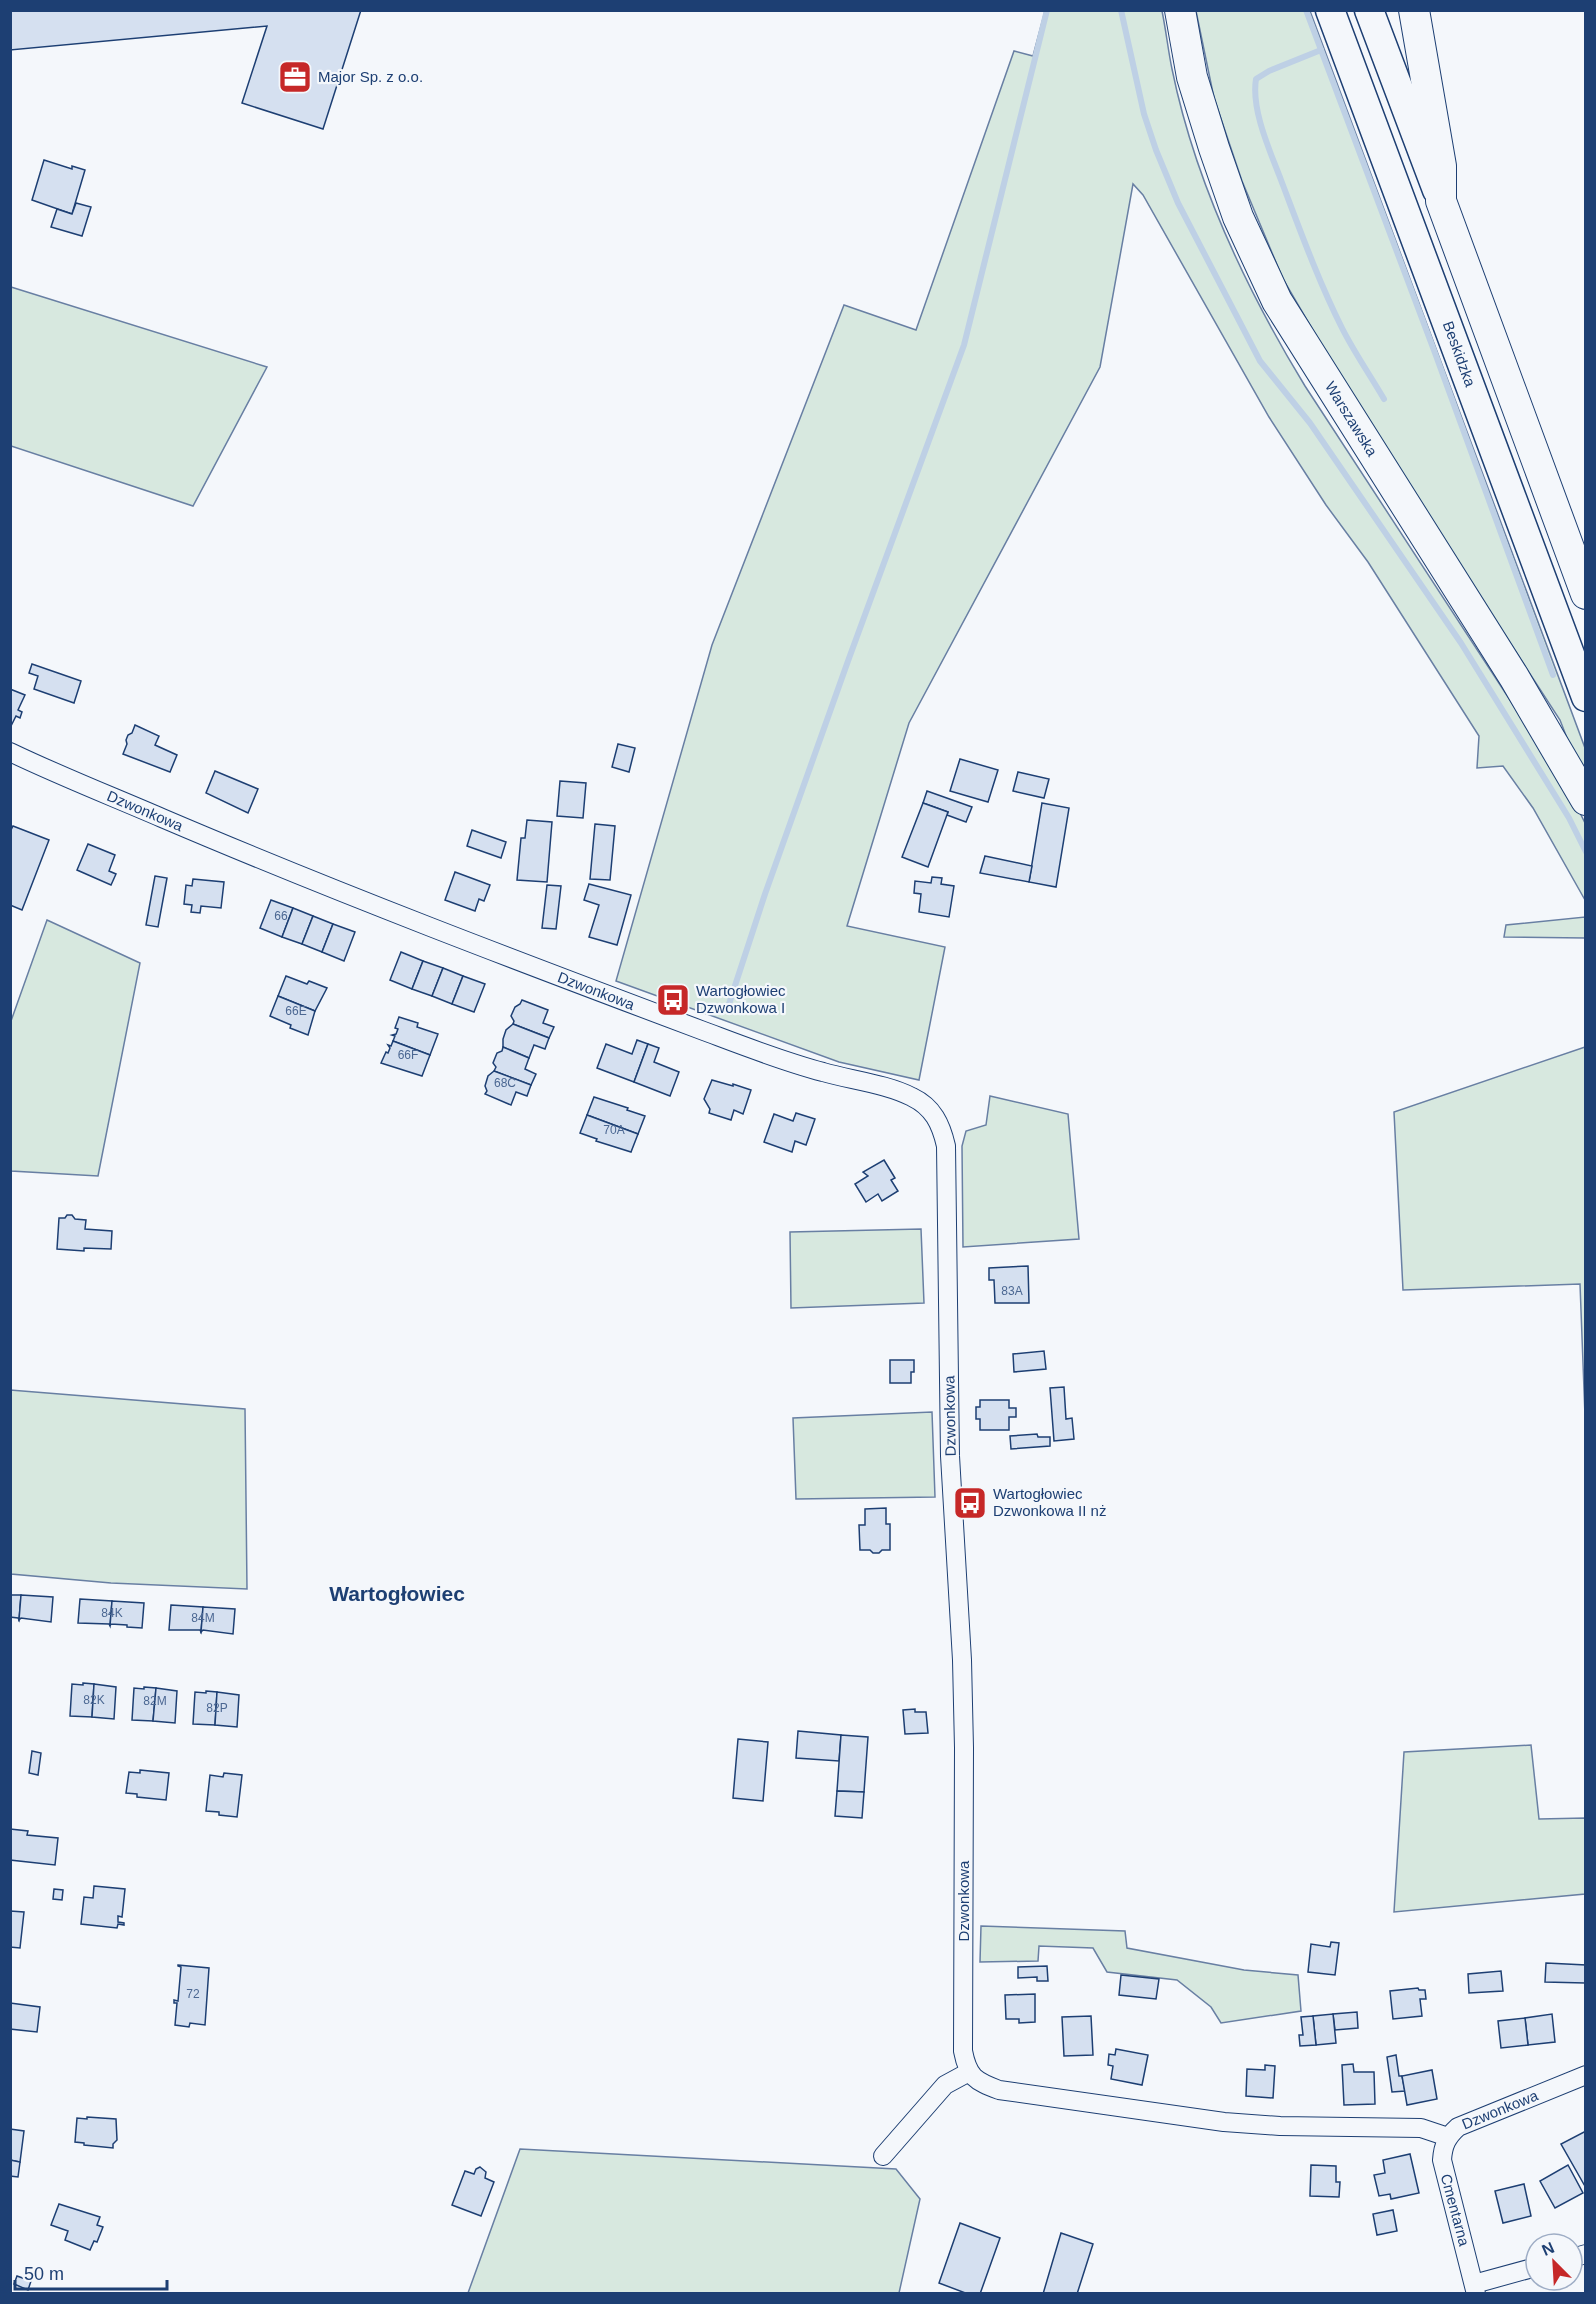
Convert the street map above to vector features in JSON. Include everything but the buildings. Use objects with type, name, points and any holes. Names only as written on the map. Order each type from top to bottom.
[{"type":"highway","name":"Warszawska","points":[[1180,10],[1192,77],[1214,148],[1238,217],[1277,301],[1515,677],[1586,800]]},
{"type":"highway","points":[[1414,10],[1441,166],[1441,201],[1586,594]]},
{"type":"main road","name":"Beskidzka","points":[[1330,10],[1586,698]]},
{"type":"main road","points":[[1368,10],[1441,201]]},
{"type":"street","name":"Dzwonkowa","points":[[13,759],[244,854],[509,958],[779,1059],[912,1096],[933,1113],[942,1131],[945,1146],[947,1189],[950,1456],[962,1660],[963,2051],[969,2072],[976,2081],[999,2090],[1213,2121],[1280,2126],[1421,2128],[1448,2136],[1458,2127],[1586,2074]]},
{"type":"street","points":[[883,2156],[945,2085],[969,2072]]},
{"type":"street","name":"Cmentarna","points":[[1448,2136],[1442,2160],[1475,2289],[1524,2271]]},
{"type":"shaded area","points":[[1045,11],[1162,11],[1172,69],[1194,153],[1225,234],[1243,273],[1305,386],[1568,789],[1585,823],[1585,900],[1533,808],[1503,766],[1477,768],[1479,736],[1368,562],[1326,505],[1269,417],[1143,195],[1133,184],[1100,367],[909,723],[847,926],[945,947],[919,1080],[839,1062],[616,981],[712,645],[844,305],[916,330],[1014,51],[1033,56]]},
{"type":"shaded area","points":[[1196,11],[1310,11],[1585,748],[1585,779],[1560,720],[1367,423],[1283,279],[1242,181],[1214,98]]},
{"type":"shaded area","points":[[11,287],[267,367],[193,506],[11,446]]},
{"type":"shaded area","points":[[1585,917],[1585,938],[1504,937],[1506,925]]},
{"type":"shaded area","points":[[47,920],[140,963],[98,1176],[11,1171],[11,1021]]},
{"type":"shaded area","points":[[1586,1047],[1585,1416],[1580,1284],[1403,1290],[1394,1112]]},
{"type":"shaded area","points":[[990,1096],[1068,1114],[1079,1239],[963,1247],[962,1146],[966,1131],[986,1125]]},
{"type":"shaded area","points":[[921,1229],[924,1303],[791,1308],[790,1232]]},
{"type":"shaded area","points":[[10,1390],[245,1409],[247,1589],[111,1583],[11,1574]]},
{"type":"shaded area","points":[[932,1412],[935,1497],[796,1499],[793,1418]]},
{"type":"shaded area","points":[[1531,1745],[1539,1819],[1585,1818],[1585,1894],[1394,1912],[1404,1752]]},
{"type":"shaded area","points":[[981,1926],[1125,1931],[1127,1948],[1244,1970],[1298,1975],[1301,2011],[1221,2023],[1211,2007],[1177,1980],[1107,1972],[1093,1948],[1039,1946],[1038,1961],[980,1962]]},
{"type":"shaded area","points":[[520,2149],[896,2169],[920,2199],[899,2293],[468,2293]]},
{"type":"waterway","points":[[729,1004],[765,894],[848,661],[964,345],[1047,10]]},
{"type":"waterway","points":[[1121,10],[1144,114],[1156,150],[1178,203],[1260,361],[1310,423],[1461,643],[1569,818],[1586,852]]},
{"type":"waterway","points":[[1306,10],[1553,675]]},
{"type":"waterway","points":[[1321,50],[1269,71],[1256,79],[1256,104],[1267,143],[1325,292],[1347,337],[1384,399]]},
{"type":"place","name":"Major Sp. z o.o.","points":[[295,77]]},
{"type":"place","name":"Wartogłowiec Dzwonkowa I","points":[[673,1000]]},
{"type":"place","name":"Wartogłowiec Dzwonkowa II nż","points":[[970,1503]]},
{"type":"district","name":"Wartogłowiec","points":[[397,1594]]}]
